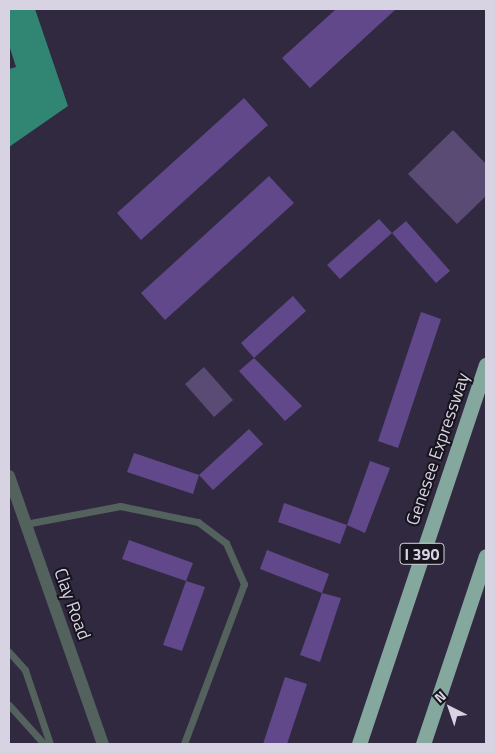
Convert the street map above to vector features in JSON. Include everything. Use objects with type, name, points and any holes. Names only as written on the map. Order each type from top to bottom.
[{"type":"highway","name":"Genesee Expressway","points":[[359,744],[486,364]]},
{"type":"highway","points":[[423,744],[486,556]]},
{"type":"street","name":"Clay Road","points":[[9,476],[103,744]]},
{"type":"lane","points":[[25,524],[120,506],[198,522],[226,544],[244,584],[184,744]]},
{"type":"lane","points":[[9,652],[25,670],[50,744]]},
{"type":"lane","points":[[9,705],[44,744]]},
{"type":"shaded area","points":[[9,9],[35,9],[68,106],[9,147],[9,69],[16,67],[9,45]]},
{"type":"shaded area","points":[[453,130],[486,164],[486,196],[457,224],[408,174]]},
{"type":"shaded area","points":[[204,367],[233,400],[214,417],[185,384]]},
{"type":"building","points":[[336,9],[396,9],[310,88],[282,58]]},
{"type":"building","points":[[244,98],[268,125],[141,240],[117,213]]},
{"type":"building","points":[[269,176],[294,203],[165,320],[141,293]]},
{"type":"building","points":[[379,219],[392,233],[340,279],[327,265]]},
{"type":"building","points":[[406,221],[450,271],[436,283],[392,233]]},
{"type":"building","points":[[293,296],[306,311],[254,358],[241,343]]},
{"type":"building","points":[[421,312],[441,319],[398,448],[378,441]]},
{"type":"building","points":[[254,358],[302,406],[285,421],[239,371]]},
{"type":"building","points":[[249,429],[263,444],[213,490],[199,475]]},
{"type":"building","points":[[134,453],[199,475],[193,494],[127,472]]},
{"type":"building","points":[[370,461],[390,468],[365,533],[347,525]]},
{"type":"building","points":[[284,503],[347,525],[340,544],[278,522]]},
{"type":"building","points":[[129,540],[193,563],[186,581],[122,559]]},
{"type":"building","points":[[267,550],[329,574],[322,593],[260,569]]},
{"type":"building","points":[[186,581],[205,587],[182,651],[163,645]]},
{"type":"building","points":[[322,593],[341,598],[320,662],[300,655]]},
{"type":"building","points":[[285,677],[307,684],[287,744],[263,744]]}]
